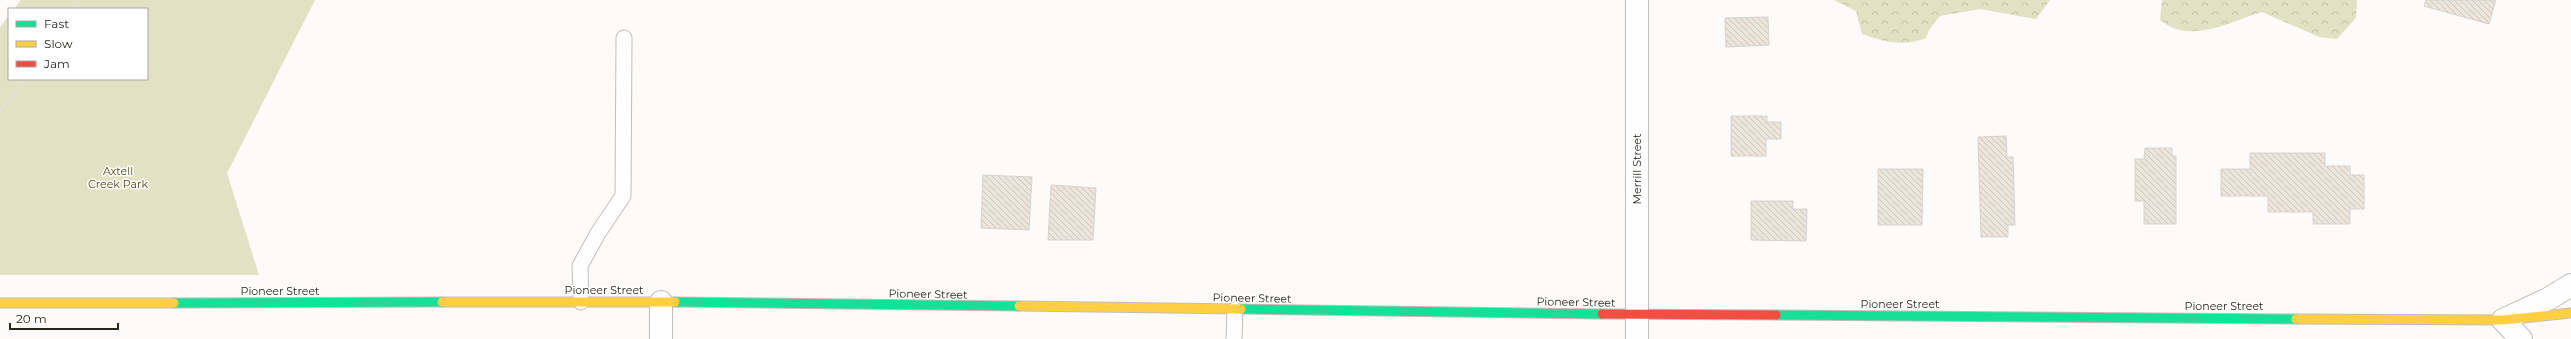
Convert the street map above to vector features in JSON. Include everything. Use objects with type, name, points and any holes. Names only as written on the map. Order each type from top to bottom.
[{"type":"street","name":"Merrill Street","points":[[1637,0],[1637,339]]},
{"type":"street","points":[[2521,339],[2503,320],[2548,300],[2571,285]]},
{"type":"street","name":"Pioneer Street","points":[[0,303],[661,302],[1637,314],[2503,320],[2571,313]]},
{"type":"street","points":[[661,302],[661,339]]},
{"type":"lane","points":[[581,302],[580,266],[598,232],[623,196],[624,38]]},
{"type":"lane","points":[[1234,339],[1235,310]]},
{"type":"path","points":[[0,110],[25,80]]},
{"type":"green space","name":"Axtell Creek Park","points":[[21,0],[315,0],[227,173],[259,275],[0,275],[0,27],[8,16],[8,80],[148,80],[148,8],[15,8]]},
{"type":"green space","points":[[1834,0],[2050,0],[2036,19],[1980,9],[1940,16],[1929,30],[1926,38],[1901,43],[1886,41],[1862,34],[1856,11]]},
{"type":"green space","points":[[2162,0],[2357,0],[2356,18],[2337,39],[2319,37],[2262,12],[2223,26],[2197,31],[2184,31],[2172,27],[2160,20]]},
{"type":"building","points":[[2426,0],[2496,0],[2489,24],[2424,6]]},
{"type":"building","points":[[1768,17],[1769,45],[1726,47],[1725,18]]},
{"type":"building","points":[[1731,116],[1767,116],[1767,122],[1781,122],[1781,139],[1766,139],[1766,156],[1731,156]]},
{"type":"building","points":[[2006,136],[2007,157],[2013,157],[2015,225],[2008,225],[2008,237],[1981,237],[1978,137]]},
{"type":"building","points":[[2145,148],[2172,148],[2172,156],[2176,156],[2176,224],[2144,224],[2144,201],[2135,201],[2135,159],[2144,159]]},
{"type":"building","points":[[2250,153],[2325,153],[2325,166],[2350,166],[2350,175],[2364,175],[2364,209],[2350,209],[2350,224],[2313,224],[2313,212],[2268,212],[2268,196],[2221,196],[2221,169],[2250,169]]},
{"type":"building","points":[[1878,169],[1923,169],[1922,225],[1878,225]]},
{"type":"building","points":[[983,175],[1032,177],[1029,230],[981,228]]},
{"type":"building","points":[[1051,185],[1096,188],[1093,240],[1048,240]]},
{"type":"building","points":[[1751,201],[1793,201],[1793,209],[1807,209],[1806,241],[1751,240]]},
{"type":"traffic: fast","points":[[174,303],[442,302]]},
{"type":"traffic: fast","points":[[675,302],[1019,306]]},
{"type":"traffic: fast","points":[[1241,309],[1602,314]]},
{"type":"traffic: fast","points":[[1776,315],[2296,319]]},
{"type":"traffic: slow","points":[[442,302],[675,302]]},
{"type":"traffic: slow","points":[[0,303],[174,303]]},
{"type":"traffic: slow","points":[[1019,306],[1241,309]]},
{"type":"traffic: slow","points":[[2296,319],[2503,320],[2571,313]]},
{"type":"traffic: jam","points":[[1602,314],[1776,315]]}]
